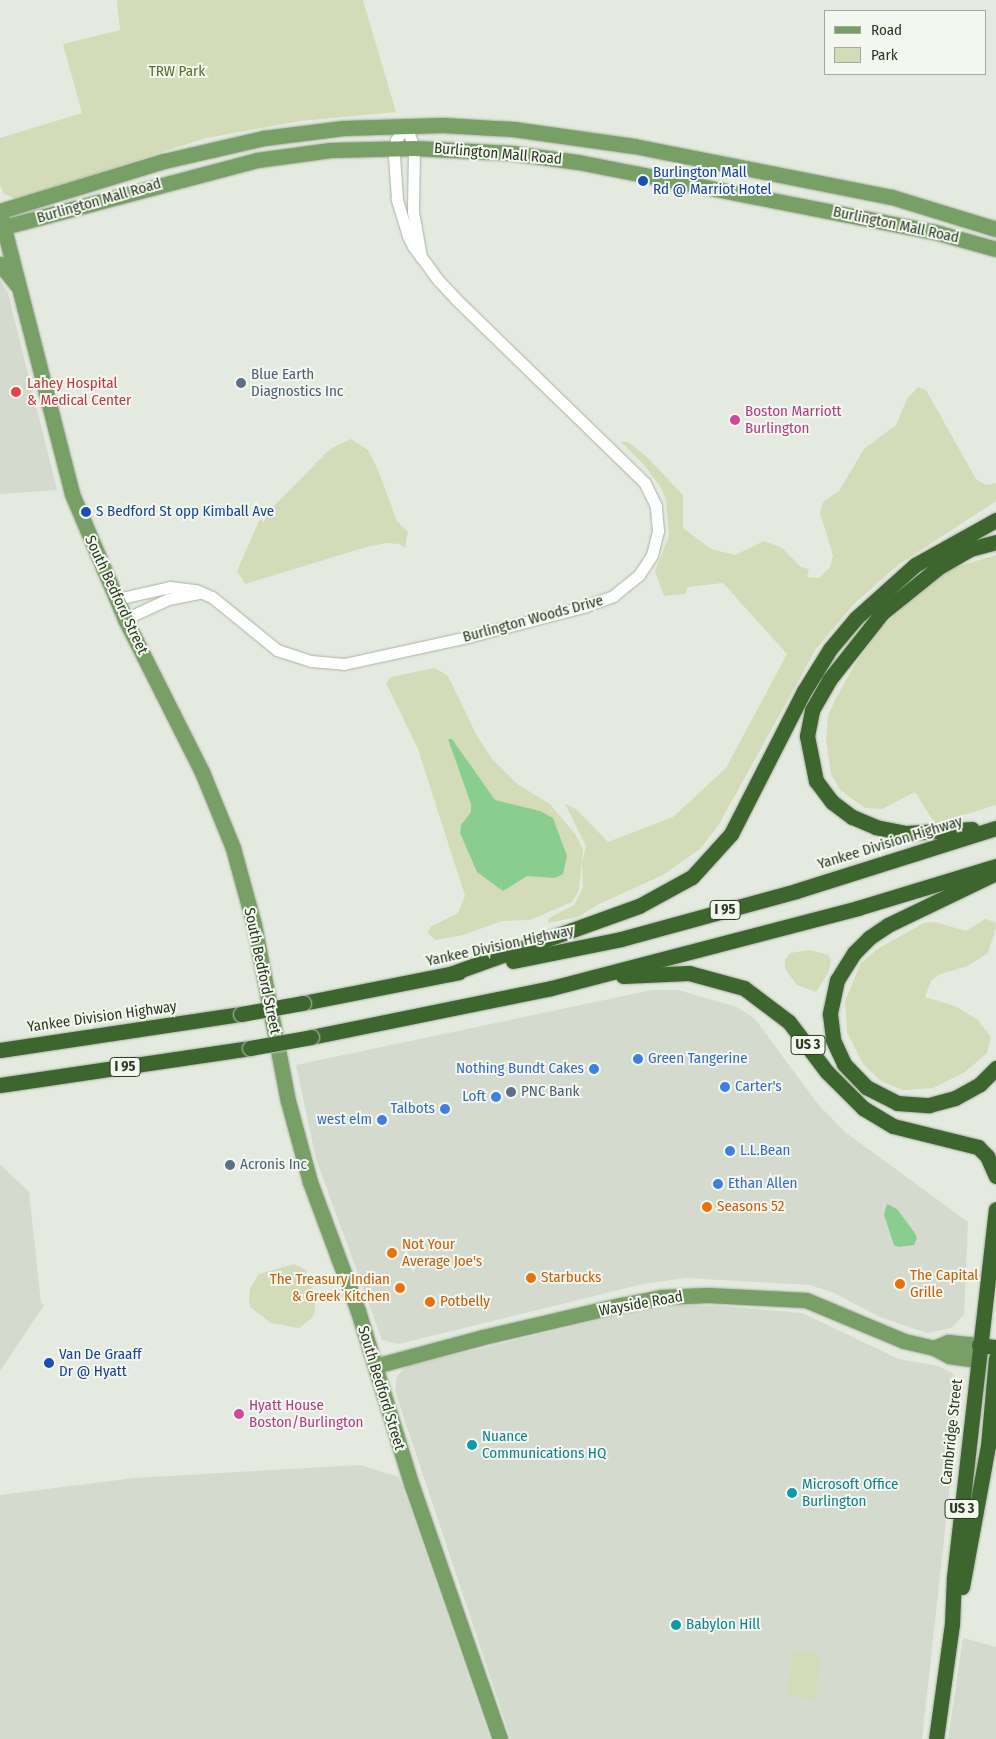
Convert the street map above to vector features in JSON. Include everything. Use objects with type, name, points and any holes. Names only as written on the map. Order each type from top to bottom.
[{"type":"highway","points":[[450,974],[639,906],[692,877],[731,834],[808,683],[856,618],[915,565],[996,520]]},
{"type":"highway","points":[[996,542],[970,549],[939,567],[882,613],[828,680],[812,710],[808,736],[816,781],[832,802],[859,821],[891,831],[921,833],[996,827]]},
{"type":"highway","name":"Yankee Division Highway","points":[[0,1050],[303,1003],[621,939],[796,891],[996,827]]},
{"type":"highway","name":"I 95","points":[[0,1085],[312,1037],[589,978],[858,908],[996,866]]},
{"type":"highway","points":[[996,873],[888,925],[869,938],[854,953],[837,980],[830,1014],[833,1040],[844,1064],[866,1087],[897,1103],[929,1105],[955,1098],[980,1084],[996,1068]]},
{"type":"highway","name":"US 3","points":[[589,978],[689,974],[744,988],[792,1026],[827,1072],[863,1108],[893,1126],[978,1146],[987,1156],[996,1176]]},
{"type":"highway","name":"Cambridge Street","points":[[948,1659],[978,1352],[996,1209]]},
{"type":"highway","points":[[978,1352],[996,1346]]},
{"type":"highway","points":[[978,1352],[995,1362]]},
{"type":"highway","name":"Cambridge Street","points":[[936,1739],[948,1659],[987,1455],[996,1358]]},
{"type":"main road","name":"Burlington Mall Road","points":[[1,220],[113,175],[226,145],[318,131],[406,126],[513,128],[634,146],[892,197],[952,213],[996,222]]},
{"type":"main road","name":"Burlington Mall Road","points":[[1,220],[237,164],[330,150],[414,148],[512,153],[578,162],[935,232],[996,248]]},
{"type":"main road","name":"Burlington Mall Road","points":[[952,213],[996,229]]},
{"type":"main road","name":"South Bedford Street","points":[[1,220],[22,294],[72,494],[125,619],[202,772],[233,848],[254,925],[288,1101],[304,1161],[376,1366],[412,1486],[500,1739]]},
{"type":"main road","points":[[0,264],[22,294]]},
{"type":"main road","name":"Wayside Road","points":[[376,1366],[483,1337],[648,1300],[687,1295],[806,1300],[893,1337],[934,1348],[949,1356],[978,1352]]},
{"type":"street","points":[[394,148],[406,126]]},
{"type":"street","name":"Burlington Woods Drive","points":[[406,126],[414,148],[413,212],[421,257]]},
{"type":"street","name":"Burlington Woods Drive","points":[[116,599],[170,587],[186,587],[205,594],[278,650],[311,660],[344,664],[464,638],[590,604],[621,591],[644,569],[654,547],[658,522],[654,498],[645,483],[455,298],[421,257],[408,236],[401,213],[394,148]]},
{"type":"street","points":[[125,619],[168,599],[205,594]]},
{"type":"shaded area","name":"Lahey Hospital & Medical Center","points":[[0,280],[8,293],[57,490],[0,494]]},
{"type":"shaded area","points":[[448,739],[452,739],[495,800],[540,811],[553,818],[567,856],[563,874],[555,878],[527,876],[503,891],[477,872],[460,833],[461,825],[471,812],[471,804]]},
{"type":"shaded area","points":[[652,990],[678,990],[737,1007],[755,1019],[817,1103],[845,1132],[968,1222],[964,1315],[951,1328],[927,1333],[880,1317],[834,1293],[810,1285],[686,1278],[643,1284],[399,1344],[382,1340],[316,1159],[296,1065]]},
{"type":"shaded area","points":[[0,1164],[29,1192],[41,1303],[44,1305],[0,1371]]},
{"type":"shaded area","points":[[887,1204],[897,1209],[914,1232],[917,1238],[914,1245],[898,1247],[894,1245],[884,1215]]},
{"type":"shaded area","points":[[661,1305],[721,1306],[802,1313],[899,1359],[938,1366],[952,1373],[959,1382],[960,1395],[922,1739],[511,1739],[395,1391],[397,1376],[405,1367]]},
{"type":"shaded area","points":[[360,1465],[399,1477],[490,1739],[0,1739],[0,1495],[134,1478]]},
{"type":"shaded area","points":[[963,1638],[996,1647],[996,1739],[948,1739]]},
{"type":"green space","name":"TRW Park","points":[[117,0],[363,0],[396,112],[300,121],[206,138],[17,199],[4,194],[0,184],[0,138],[82,113],[63,44],[120,30]]},
{"type":"green space","points":[[918,387],[926,390],[976,479],[986,485],[996,483],[996,501],[898,565],[854,604],[816,649],[718,826],[700,849],[663,875],[599,904],[578,917],[548,923],[549,918],[574,905],[583,887],[582,862],[586,846],[565,804],[576,809],[608,842],[673,817],[726,768],[787,654],[723,583],[688,587],[685,594],[664,596],[655,571],[669,536],[666,500],[661,488],[645,466],[621,442],[628,442],[647,457],[683,495],[683,528],[711,549],[735,555],[764,541],[782,548],[801,567],[809,569],[807,577],[819,578],[830,567],[833,555],[820,513],[823,502],[839,491],[864,449],[896,425],[907,399]]},
{"type":"green space","points":[[351,439],[368,450],[378,470],[397,521],[408,532],[405,548],[399,544],[387,543],[370,546],[245,584],[237,571],[259,521],[330,449]]},
{"type":"green space","points":[[996,555],[996,805],[935,824],[915,792],[882,809],[865,808],[840,790],[831,774],[826,739],[828,716],[835,700],[855,664],[883,626],[916,595],[953,568]]},
{"type":"green space","points":[[435,668],[448,676],[476,734],[492,759],[517,784],[550,804],[575,834],[583,849],[579,890],[572,902],[530,920],[502,921],[463,935],[435,940],[428,933],[430,927],[458,913],[465,896],[418,749],[386,683],[391,677]]},
{"type":"green space","points":[[985,919],[995,922],[996,927],[988,953],[968,966],[940,974],[931,981],[925,997],[955,1006],[978,1020],[991,1037],[987,1053],[965,1072],[933,1088],[903,1090],[881,1081],[863,1064],[847,1032],[845,1001],[861,963],[879,948],[924,923],[935,922],[966,931]]},
{"type":"green space","points":[[810,950],[829,955],[831,962],[828,973],[816,992],[797,985],[785,969],[785,960],[790,953]]},
{"type":"green space","points":[[294,1264],[306,1270],[316,1298],[314,1316],[299,1328],[271,1323],[250,1307],[249,1298],[250,1288],[259,1274]]},
{"type":"green space","points":[[792,1651],[820,1654],[816,1699],[788,1696]]},
{"type":"place","name":"Burlington Mall Rd @ Marriot Hotel","points":[[643,181]]},
{"type":"place","name":"Blue Earth Diagnostics Inc","points":[[241,383]]},
{"type":"place","name":"Lahey Hospital & Medical Center","points":[[16,392]]},
{"type":"place","name":"Boston Marriott Burlington","points":[[735,420]]},
{"type":"place","name":"S Bedford St opp Kimball Ave","points":[[86,512]]},
{"type":"place","name":"Green Tangerine","points":[[638,1059]]},
{"type":"place","name":"Nothing Bundt Cakes","points":[[594,1069]]},
{"type":"place","name":"Carter's","points":[[725,1087]]},
{"type":"place","name":"PNC Bank","points":[[511,1092]]},
{"type":"place","name":"Loft","points":[[496,1097]]},
{"type":"place","name":"Talbots","points":[[445,1109]]},
{"type":"place","name":"west elm","points":[[382,1120]]},
{"type":"place","name":"L.L.Bean","points":[[730,1151]]},
{"type":"place","name":"Acronis Inc","points":[[230,1165]]},
{"type":"place","name":"Ethan Allen","points":[[718,1184]]},
{"type":"place","name":"Seasons 52","points":[[707,1207]]},
{"type":"place","name":"Not Your Average Joe's","points":[[392,1253]]},
{"type":"place","name":"Starbucks","points":[[531,1278]]},
{"type":"place","name":"The Capital Grille","points":[[900,1284]]},
{"type":"place","name":"The Treasury Indian & Greek Kitchen","points":[[400,1288]]},
{"type":"place","name":"Potbelly","points":[[430,1302]]},
{"type":"place","name":"Van De Graaff Dr @ Hyatt","points":[[49,1363]]},
{"type":"place","name":"Hyatt House Boston/Burlington","points":[[239,1414]]},
{"type":"place","name":"Nuance Communications HQ","points":[[472,1445]]},
{"type":"place","name":"Microsoft Office Burlington","points":[[792,1493]]},
{"type":"place","name":"Babylon Hill","points":[[676,1625]]}]
